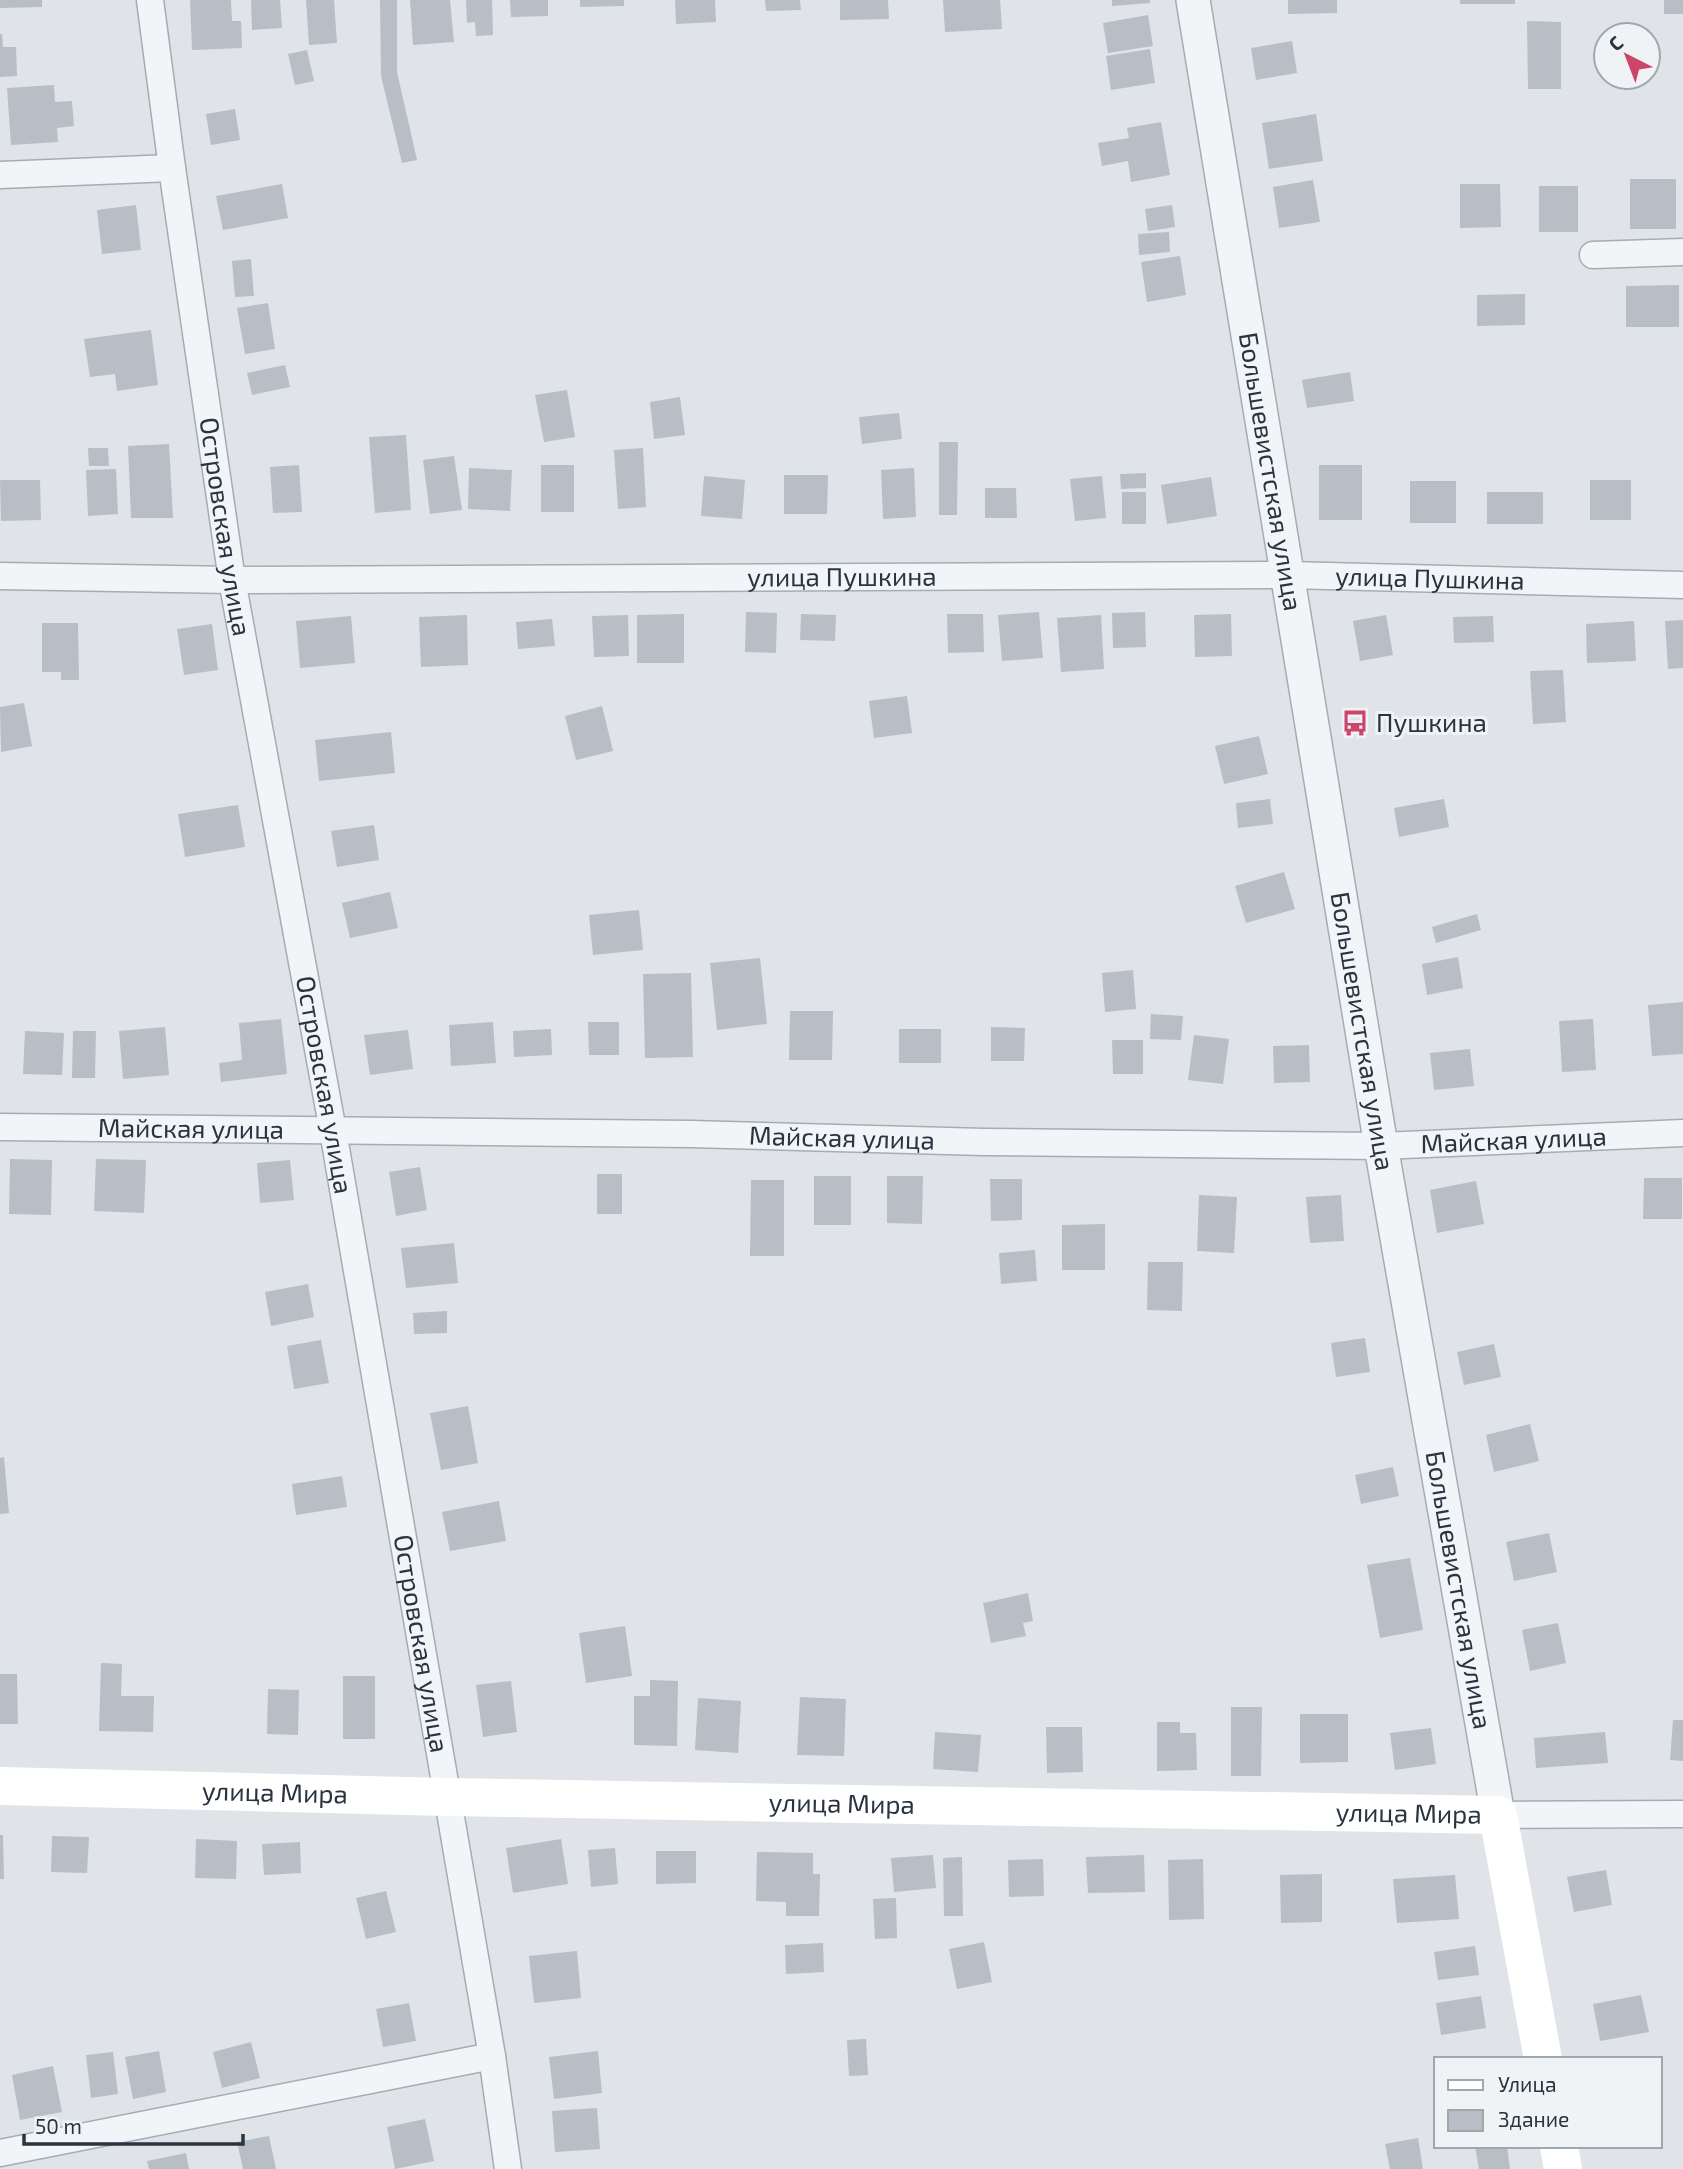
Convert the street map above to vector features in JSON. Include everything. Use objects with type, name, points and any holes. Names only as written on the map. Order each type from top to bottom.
[{"type":"main road","name":"улица Мира","points":[[0,1786],[446,1797],[1498,1815]]},
{"type":"main road","name":"Большевистская улица","points":[[1498,1815],[1543,2057]]},
{"type":"main road","points":[[1559,2148],[1563,2169]]},
{"type":"street","name":"Островская улица","points":[[150,0],[232,580],[333,1131],[492,2056],[508,2169]]},
{"type":"street","name":"Большевистская улица","points":[[1193,0],[1381,1146],[1498,1815]]},
{"type":"street","points":[[0,175],[172,168]]},
{"type":"street","points":[[1593,255],[1683,252]]},
{"type":"street","name":"улица Пушкина","points":[[0,576],[232,580],[1288,575],[1683,585]]},
{"type":"street","name":"Майская улица","points":[[0,1127],[691,1134],[984,1142],[1381,1146],[1683,1133]]},
{"type":"street","name":"улица Мира","points":[[1498,1815],[1683,1814]]},
{"type":"street","points":[[0,2153],[492,2056]]},
{"type":"building","points":[[0,0],[42,0],[42,7],[0,8]]},
{"type":"building","points":[[190,0],[231,0],[232,21],[241,21],[242,48],[192,50]]},
{"type":"building","points":[[251,0],[280,0],[282,28],[252,30]]},
{"type":"building","points":[[306,0],[334,0],[337,43],[309,45]]},
{"type":"building","points":[[380,0],[397,0],[397,72],[417,160],[402,163],[381,76]]},
{"type":"building","points":[[410,0],[450,0],[454,42],[413,45]]},
{"type":"building","points":[[466,0],[492,0],[493,35],[476,36],[475,22],[467,23]]},
{"type":"building","points":[[510,0],[548,0],[548,16],[511,17]]},
{"type":"building","points":[[580,0],[624,0],[624,6],[580,7]]},
{"type":"building","points":[[675,0],[715,0],[716,22],[676,24]]},
{"type":"building","points":[[765,0],[800,0],[801,10],[766,11]]},
{"type":"building","points":[[840,0],[888,0],[889,19],[840,20]]},
{"type":"building","points":[[943,0],[1000,0],[1002,29],[945,32]]},
{"type":"building","points":[[1112,0],[1150,0],[1150,3],[1112,6]]},
{"type":"building","points":[[1288,0],[1337,0],[1337,13],[1288,14]]},
{"type":"building","points":[[1460,0],[1515,0],[1515,4],[1460,4]]},
{"type":"building","points":[[1664,0],[1683,0],[1683,14],[1664,14]]},
{"type":"building","points":[[1148,15],[1153,46],[1108,53],[1103,23]]},
{"type":"building","points":[[1527,21],[1561,22],[1561,89],[1528,89]]},
{"type":"building","points":[[0,34],[3,47],[16,47],[17,76],[0,77]]},
{"type":"building","points":[[1292,41],[1297,73],[1256,80],[1251,48]]},
{"type":"building","points":[[1150,49],[1155,83],[1111,90],[1106,56]]},
{"type":"building","points":[[307,50],[314,81],[295,85],[288,54]]},
{"type":"building","points":[[54,85],[55,102],[72,101],[74,126],[57,128],[58,142],[11,145],[7,88]]},
{"type":"building","points":[[235,109],[240,140],[211,145],[206,114]]},
{"type":"building","points":[[1316,114],[1323,161],[1269,169],[1262,123]]},
{"type":"building","points":[[1161,122],[1170,175],[1131,182],[1128,161],[1102,166],[1098,143],[1129,138],[1127,128]]},
{"type":"building","points":[[1630,179],[1676,179],[1676,229],[1630,229]]},
{"type":"building","points":[[1313,180],[1320,222],[1279,228],[1273,187]]},
{"type":"building","points":[[282,184],[288,218],[223,230],[216,196]]},
{"type":"building","points":[[1460,184],[1500,184],[1501,227],[1460,228]]},
{"type":"building","points":[[1539,186],[1578,186],[1578,232],[1539,232]]},
{"type":"building","points":[[136,205],[141,250],[102,254],[97,210]]},
{"type":"building","points":[[1172,205],[1175,227],[1148,231],[1145,209]]},
{"type":"building","points":[[1169,232],[1170,252],[1139,255],[1138,234]]},
{"type":"building","points":[[1180,256],[1186,295],[1147,302],[1141,262]]},
{"type":"building","points":[[251,259],[254,296],[235,297],[232,261]]},
{"type":"building","points":[[1679,285],[1679,327],[1626,327],[1626,286]]},
{"type":"building","points":[[1525,294],[1525,325],[1477,326],[1477,295]]},
{"type":"building","points":[[268,303],[275,349],[245,354],[237,308]]},
{"type":"building","points":[[151,330],[158,385],[117,391],[115,374],[90,377],[84,339]]},
{"type":"building","points":[[285,365],[290,387],[252,395],[247,373]]},
{"type":"building","points":[[1350,372],[1354,401],[1307,408],[1302,380]]},
{"type":"building","points":[[567,390],[575,437],[544,442],[535,395]]},
{"type":"building","points":[[680,397],[685,435],[654,439],[650,402]]},
{"type":"building","points":[[899,413],[902,439],[862,444],[859,417]]},
{"type":"building","points":[[406,435],[411,510],[375,513],[369,437]]},
{"type":"building","points":[[939,442],[958,442],[957,515],[939,515]]},
{"type":"building","points":[[169,444],[173,518],[131,518],[128,446]]},
{"type":"building","points":[[88,448],[108,448],[109,466],[89,466]]},
{"type":"building","points":[[643,448],[646,507],[618,509],[614,450]]},
{"type":"building","points":[[454,456],[462,510],[430,514],[423,460]]},
{"type":"building","points":[[299,465],[302,512],[273,513],[270,467]]},
{"type":"building","points":[[541,465],[574,465],[574,512],[541,512]]},
{"type":"building","points":[[1319,465],[1362,465],[1362,520],[1319,520]]},
{"type":"building","points":[[469,468],[512,470],[510,511],[468,509]]},
{"type":"building","points":[[914,468],[916,517],[883,519],[881,470]]},
{"type":"building","points":[[116,469],[118,514],[88,516],[86,470]]},
{"type":"building","points":[[1146,473],[1146,488],[1121,489],[1120,474]]},
{"type":"building","points":[[784,475],[828,475],[827,514],[784,514]]},
{"type":"building","points":[[704,476],[745,480],[742,519],[701,516]]},
{"type":"building","points":[[1102,476],[1106,518],[1075,521],[1070,479]]},
{"type":"building","points":[[1211,477],[1217,516],[1167,524],[1161,485]]},
{"type":"building","points":[[0,480],[40,480],[41,520],[1,521]]},
{"type":"building","points":[[1590,480],[1631,480],[1631,520],[1590,520]]},
{"type":"building","points":[[1410,481],[1456,481],[1456,523],[1410,523]]},
{"type":"building","points":[[985,488],[1016,488],[1017,518],[985,518]]},
{"type":"building","points":[[1122,492],[1146,492],[1146,524],[1122,524]]},
{"type":"building","points":[[1487,492],[1543,492],[1543,524],[1487,524]]},
{"type":"building","points":[[746,612],[777,613],[776,653],[745,652]]},
{"type":"building","points":[[1039,612],[1043,658],[1002,661],[998,615]]},
{"type":"building","points":[[1145,612],[1146,647],[1113,648],[1112,613]]},
{"type":"building","points":[[684,614],[684,663],[637,663],[637,615]]},
{"type":"building","points":[[801,614],[836,615],[835,641],[800,640]]},
{"type":"building","points":[[947,614],[983,614],[984,652],[948,653]]},
{"type":"building","points":[[1231,614],[1232,656],[1195,657],[1194,615]]},
{"type":"building","points":[[467,615],[468,665],[421,667],[419,617]]},
{"type":"building","points":[[628,615],[629,656],[594,657],[592,616]]},
{"type":"building","points":[[1101,615],[1104,669],[1061,672],[1057,618]]},
{"type":"building","points":[[1386,615],[1393,655],[1360,661],[1353,621]]},
{"type":"building","points":[[351,616],[355,663],[300,668],[296,621]]},
{"type":"building","points":[[1493,616],[1494,642],[1454,643],[1453,617]]},
{"type":"building","points":[[552,619],[555,646],[518,649],[516,622]]},
{"type":"building","points":[[1683,620],[1683,668],[1668,669],[1665,621]]},
{"type":"building","points":[[1634,621],[1636,661],[1587,663],[1586,624]]},
{"type":"building","points":[[42,623],[78,623],[79,680],[61,680],[61,672],[42,672]]},
{"type":"building","points":[[212,624],[218,670],[184,675],[177,629]]},
{"type":"building","points":[[1563,670],[1566,722],[1533,724],[1530,671]]},
{"type":"building","points":[[907,696],[912,733],[874,738],[869,701]]},
{"type":"building","points":[[24,703],[32,746],[1,752],[0,707]]},
{"type":"building","points":[[602,706],[613,751],[576,760],[565,716]]},
{"type":"building","points":[[391,732],[395,773],[319,781],[315,740]]},
{"type":"building","points":[[1259,736],[1268,774],[1224,784],[1215,746]]},
{"type":"building","points":[[1270,799],[1273,824],[1238,828],[1236,803]]},
{"type":"building","points":[[1444,799],[1449,827],[1399,837],[1394,808]]},
{"type":"building","points":[[238,805],[245,847],[185,857],[178,814]]},
{"type":"building","points":[[374,825],[379,860],[337,867],[331,831]]},
{"type":"building","points":[[1284,872],[1295,909],[1246,923],[1235,886]]},
{"type":"building","points":[[390,892],[398,928],[350,938],[342,903]]},
{"type":"building","points":[[639,910],[643,950],[593,955],[589,915]]},
{"type":"building","points":[[1477,914],[1481,930],[1436,943],[1432,927]]},
{"type":"building","points":[[1458,957],[1463,988],[1427,995],[1422,964]]},
{"type":"building","points":[[760,958],[767,1024],[717,1030],[710,963]]},
{"type":"building","points":[[1133,970],[1136,1009],[1105,1012],[1102,973]]},
{"type":"building","points":[[691,973],[693,1057],[645,1058],[643,974]]},
{"type":"building","points":[[1683,1002],[1683,1054],[1652,1056],[1648,1005]]},
{"type":"building","points":[[790,1011],[833,1011],[832,1060],[789,1060]]},
{"type":"building","points":[[1151,1014],[1183,1016],[1181,1040],[1150,1039]]},
{"type":"building","points":[[281,1019],[287,1074],[221,1082],[219,1063],[242,1060],[239,1023]]},
{"type":"building","points":[[1593,1019],[1596,1070],[1562,1072],[1559,1021]]},
{"type":"building","points":[[493,1022],[496,1063],[451,1066],[449,1025]]},
{"type":"building","points":[[588,1022],[619,1022],[619,1055],[589,1055]]},
{"type":"building","points":[[165,1027],[169,1075],[123,1079],[119,1031]]},
{"type":"building","points":[[991,1027],[1025,1028],[1024,1061],[991,1061]]},
{"type":"building","points":[[551,1029],[552,1055],[514,1057],[513,1031]]},
{"type":"building","points":[[899,1029],[941,1029],[941,1063],[899,1063]]},
{"type":"building","points":[[408,1030],[413,1069],[370,1075],[364,1035]]},
{"type":"building","points":[[25,1031],[64,1033],[62,1075],[23,1074]]},
{"type":"building","points":[[73,1031],[96,1031],[95,1078],[72,1078]]},
{"type":"building","points":[[1194,1035],[1229,1039],[1223,1084],[1188,1080]]},
{"type":"building","points":[[1112,1040],[1143,1040],[1143,1074],[1113,1074]]},
{"type":"building","points":[[1309,1045],[1310,1082],[1274,1083],[1273,1046]]},
{"type":"building","points":[[1470,1049],[1474,1086],[1434,1090],[1430,1053]]},
{"type":"building","points":[[10,1159],[52,1160],[51,1215],[9,1214]]},
{"type":"building","points":[[96,1159],[146,1160],[144,1213],[94,1211]]},
{"type":"building","points":[[290,1160],[294,1200],[260,1203],[257,1163]]},
{"type":"building","points":[[420,1167],[427,1210],[396,1216],[389,1172]]},
{"type":"building","points":[[597,1174],[622,1174],[622,1214],[597,1214]]},
{"type":"building","points":[[814,1176],[851,1176],[851,1225],[814,1225]]},
{"type":"building","points":[[887,1176],[923,1176],[922,1224],[887,1223]]},
{"type":"building","points":[[1644,1178],[1682,1178],[1682,1219],[1643,1219]]},
{"type":"building","points":[[990,1179],[1022,1179],[1022,1220],[991,1221]]},
{"type":"building","points":[[751,1180],[784,1180],[784,1256],[750,1256]]},
{"type":"building","points":[[1476,1181],[1484,1224],[1437,1233],[1430,1190]]},
{"type":"building","points":[[1199,1195],[1237,1197],[1234,1253],[1197,1251]]},
{"type":"building","points":[[1341,1195],[1344,1241],[1310,1243],[1306,1197]]},
{"type":"building","points":[[1105,1224],[1105,1270],[1062,1270],[1062,1225]]},
{"type":"building","points":[[454,1243],[458,1283],[406,1288],[401,1248]]},
{"type":"building","points":[[1035,1250],[1037,1281],[1001,1284],[999,1253]]},
{"type":"building","points":[[1148,1262],[1183,1262],[1182,1311],[1147,1310]]},
{"type":"building","points":[[308,1284],[314,1317],[271,1326],[265,1292]]},
{"type":"building","points":[[447,1311],[447,1333],[414,1334],[413,1313]]},
{"type":"building","points":[[1365,1338],[1370,1372],[1336,1377],[1331,1343]]},
{"type":"building","points":[[321,1340],[329,1383],[294,1389],[287,1346]]},
{"type":"building","points":[[1494,1344],[1501,1377],[1464,1385],[1457,1352]]},
{"type":"building","points":[[468,1406],[478,1463],[441,1470],[430,1413]]},
{"type":"building","points":[[1530,1424],[1539,1461],[1494,1472],[1486,1435]]},
{"type":"building","points":[[4,1457],[9,1513],[0,1514],[0,1458]]},
{"type":"building","points":[[1393,1467],[1399,1496],[1361,1504],[1355,1475]]},
{"type":"building","points":[[342,1476],[347,1507],[296,1515],[292,1484]]},
{"type":"building","points":[[499,1501],[506,1541],[450,1551],[442,1512]]},
{"type":"building","points":[[1549,1533],[1557,1572],[1514,1581],[1506,1542]]},
{"type":"building","points":[[1410,1558],[1423,1630],[1380,1638],[1367,1565]]},
{"type":"building","points":[[1028,1593],[1033,1621],[1023,1623],[1026,1636],[991,1643],[983,1603]]},
{"type":"building","points":[[1558,1623],[1566,1663],[1530,1671],[1522,1630]]},
{"type":"building","points":[[625,1626],[632,1676],[586,1683],[579,1633]]},
{"type":"building","points":[[101,1663],[122,1664],[121,1696],[154,1696],[153,1732],[99,1731]]},
{"type":"building","points":[[0,1674],[17,1674],[18,1724],[0,1724]]},
{"type":"building","points":[[343,1676],[375,1676],[375,1739],[343,1739]]},
{"type":"building","points":[[650,1680],[678,1681],[677,1746],[634,1745],[634,1696],[650,1696]]},
{"type":"building","points":[[511,1681],[517,1732],[483,1737],[476,1685]]},
{"type":"building","points":[[268,1689],[299,1690],[298,1735],[267,1734]]},
{"type":"building","points":[[800,1697],[846,1699],[844,1756],[797,1755]]},
{"type":"building","points":[[698,1698],[741,1701],[738,1753],[695,1750]]},
{"type":"building","points":[[1231,1707],[1262,1707],[1261,1776],[1231,1776]]},
{"type":"building","points":[[1300,1714],[1348,1714],[1348,1762],[1300,1763]]},
{"type":"building","points":[[1673,1720],[1683,1720],[1683,1761],[1670,1760]]},
{"type":"building","points":[[1157,1722],[1180,1722],[1180,1733],[1196,1733],[1197,1770],[1157,1771]]},
{"type":"building","points":[[1046,1727],[1082,1727],[1083,1772],[1047,1773]]},
{"type":"building","points":[[1431,1728],[1436,1764],[1395,1770],[1390,1733]]},
{"type":"building","points":[[935,1732],[981,1735],[978,1772],[933,1769]]},
{"type":"building","points":[[1605,1732],[1608,1763],[1536,1768],[1534,1738]]},
{"type":"building","points":[[0,1835],[3,1835],[4,1879],[0,1879]]},
{"type":"building","points":[[52,1836],[89,1837],[87,1873],[51,1872]]},
{"type":"building","points":[[196,1839],[237,1841],[236,1879],[195,1878]]},
{"type":"building","points":[[561,1839],[568,1884],[513,1893],[506,1848]]},
{"type":"building","points":[[300,1842],[301,1873],[264,1875],[262,1844]]},
{"type":"building","points":[[615,1848],[618,1884],[591,1887],[588,1850]]},
{"type":"building","points":[[656,1851],[696,1851],[696,1883],[656,1884]]},
{"type":"building","points":[[757,1852],[813,1853],[813,1874],[820,1874],[819,1916],[786,1916],[786,1902],[756,1901]]},
{"type":"building","points":[[933,1855],[936,1888],[894,1892],[891,1858]]},
{"type":"building","points":[[1144,1855],[1145,1892],[1088,1893],[1086,1857]]},
{"type":"building","points":[[962,1857],[963,1916],[944,1916],[943,1858]]},
{"type":"building","points":[[1043,1859],[1044,1896],[1009,1897],[1008,1860]]},
{"type":"building","points":[[1203,1859],[1204,1919],[1169,1920],[1168,1860]]},
{"type":"building","points":[[1606,1870],[1612,1905],[1574,1912],[1567,1877]]},
{"type":"building","points":[[1322,1874],[1322,1922],[1281,1923],[1280,1875]]},
{"type":"building","points":[[1455,1875],[1459,1919],[1397,1923],[1393,1879]]},
{"type":"building","points":[[386,1891],[396,1932],[366,1939],[356,1898]]},
{"type":"building","points":[[896,1898],[897,1938],[875,1939],[873,1899]]},
{"type":"building","points":[[984,1942],[992,1982],[957,1989],[949,1949]]},
{"type":"building","points":[[823,1943],[824,1972],[786,1974],[785,1945]]},
{"type":"building","points":[[1475,1946],[1479,1975],[1438,1980],[1434,1952]]},
{"type":"building","points":[[577,1951],[581,1998],[534,2003],[529,1956]]},
{"type":"building","points":[[1641,1995],[1649,2032],[1600,2041],[1593,2004]]},
{"type":"building","points":[[1481,1996],[1486,2028],[1441,2035],[1436,2003]]},
{"type":"building","points":[[409,2003],[416,2041],[383,2047],[376,2009]]},
{"type":"building","points":[[866,2039],[868,2075],[849,2076],[847,2040]]},
{"type":"building","points":[[251,2042],[260,2078],[222,2088],[213,2052]]},
{"type":"building","points":[[159,2051],[166,2092],[133,2099],[125,2057]]},
{"type":"building","points":[[598,2051],[602,2093],[554,2099],[549,2057]]},
{"type":"building","points":[[113,2052],[118,2094],[91,2098],[86,2055]]},
{"type":"building","points":[[53,2066],[62,2112],[20,2120],[12,2075]]},
{"type":"building","points":[[597,2108],[600,2149],[555,2152],[552,2111]]},
{"type":"building","points":[[425,2119],[434,2161],[395,2169],[387,2127]]},
{"type":"building","points":[[269,2136],[276,2169],[243,2169],[237,2142]]},
{"type":"building","points":[[1418,2138],[1423,2169],[1390,2169],[1385,2144]]},
{"type":"building","points":[[1475,2148],[1507,2148],[1510,2169],[1479,2169]]},
{"type":"building","points":[[186,2153],[189,2169],[149,2169],[147,2161]]},
{"type":"place","name":"Пушкина","points":[[1355,723]]}]
